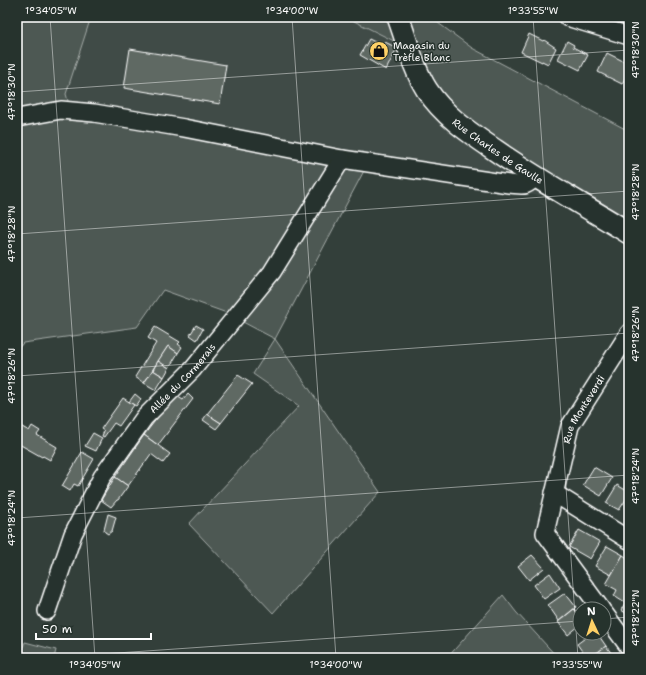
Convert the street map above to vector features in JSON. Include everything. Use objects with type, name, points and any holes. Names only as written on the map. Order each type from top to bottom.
[{"type":"street","points":[[567,17],[629,36]]},
{"type":"street","name":"Rue Charles de Gaulle","points":[[401,25],[416,69],[422,81],[428,92],[450,117],[466,131],[513,163],[629,232]]},
{"type":"street","points":[[17,118],[60,110],[94,113],[184,128],[342,159],[509,184],[526,185],[534,176]]},
{"type":"street","name":"Allée du Cormerais","points":[[47,611],[73,534],[102,477],[144,418],[193,369],[272,272],[342,159]]},
{"type":"street","name":"Rue Monteverdi","points":[[595,601],[545,533],[570,426],[629,333]]},
{"type":"street","points":[[554,493],[629,540]]},
{"type":"street","points":[[612,625],[629,647]]},
{"type":"shaded area","points":[[17,17],[91,17],[66,94],[73,118],[366,167],[275,339],[224,312],[163,290],[137,327],[23,343],[17,350]]},
{"type":"shaded area","points":[[91,17],[346,17],[400,44],[422,57],[547,174],[540,196],[73,118],[66,94]]},
{"type":"shaded area","points":[[346,17],[430,17],[472,48],[629,131],[629,223],[473,126],[445,101],[422,57],[400,44]]},
{"type":"shaded area","points":[[275,339],[380,492],[273,613],[189,524],[299,406],[253,374]]},
{"type":"shaded area","points":[[503,595],[516,612],[558,658],[447,658]]},
{"type":"shaded area","points":[[25,642],[56,650],[54,658],[19,658]]},
{"type":"building","points":[[529,34],[543,41],[544,40],[556,48],[548,64],[521,52]]},
{"type":"building","name":"Magasin du Trèfle Blanc","points":[[369,39],[383,46],[385,42],[397,48],[386,70],[360,55]]},
{"type":"building","points":[[567,41],[574,45],[573,47],[588,55],[580,70],[558,59]]},
{"type":"building","points":[[130,49],[226,65],[220,104],[124,88]]},
{"type":"building","points":[[607,53],[629,64],[629,71],[622,84],[598,72]]},
{"type":"building","points":[[196,325],[203,329],[197,340],[190,335]]},
{"type":"building","points":[[155,327],[180,342],[178,344],[182,347],[178,353],[168,346],[144,383],[135,377],[156,343],[148,338]]},
{"type":"building","points":[[168,346],[178,353],[169,368],[158,361]]},
{"type":"building","points":[[158,361],[169,368],[164,377],[153,370]]},
{"type":"building","points":[[153,370],[164,377],[156,390],[144,383]]},
{"type":"building","points":[[238,375],[252,384],[221,423],[207,414]]},
{"type":"building","points":[[135,394],[141,399],[136,406],[129,402]]},
{"type":"building","points":[[188,394],[193,399],[158,445],[144,435],[175,395],[183,400]]},
{"type":"building","points":[[123,398],[134,405],[119,426],[114,423],[104,437],[102,436],[104,431],[101,429]]},
{"type":"building","points":[[207,414],[221,423],[216,429],[203,420]]},
{"type":"building","points":[[17,424],[29,431],[32,426],[40,431],[37,435],[57,447],[50,460],[17,443]]},
{"type":"building","points":[[93,433],[102,438],[96,451],[85,446]]},
{"type":"building","points":[[144,435],[170,454],[163,463],[151,454],[128,486],[115,477]]},
{"type":"building","points":[[82,452],[94,459],[78,486],[74,484],[70,491],[62,486]]},
{"type":"building","points":[[594,467],[612,478],[601,496],[583,485]]},
{"type":"building","points":[[115,477],[128,486],[111,507],[101,500]]},
{"type":"building","points":[[617,485],[629,492],[629,495],[619,510],[606,503]]},
{"type":"building","points":[[108,514],[116,517],[112,531],[108,534],[104,530]]},
{"type":"building","points":[[579,530],[600,542],[590,559],[569,547]]},
{"type":"building","points":[[607,546],[623,555],[611,575],[595,566]]},
{"type":"building","points":[[532,555],[544,568],[529,580],[518,566]]},
{"type":"building","points":[[623,555],[629,559],[629,615],[621,610],[625,603],[614,596],[617,590],[606,584]]},
{"type":"building","points":[[550,573],[560,588],[544,599],[534,585]]},
{"type":"building","points":[[565,593],[572,602],[572,610],[559,621],[548,605]]},
{"type":"building","points":[[572,611],[572,632],[568,635],[558,622]]},
{"type":"building","points":[[581,641],[603,641],[606,646],[590,658],[587,658],[577,644]]},
{"type":"building","points":[[606,646],[615,658],[590,658]]},
{"type":"place","name":"Magasin du Trèfle Blanc","points":[[379,51]]}]
